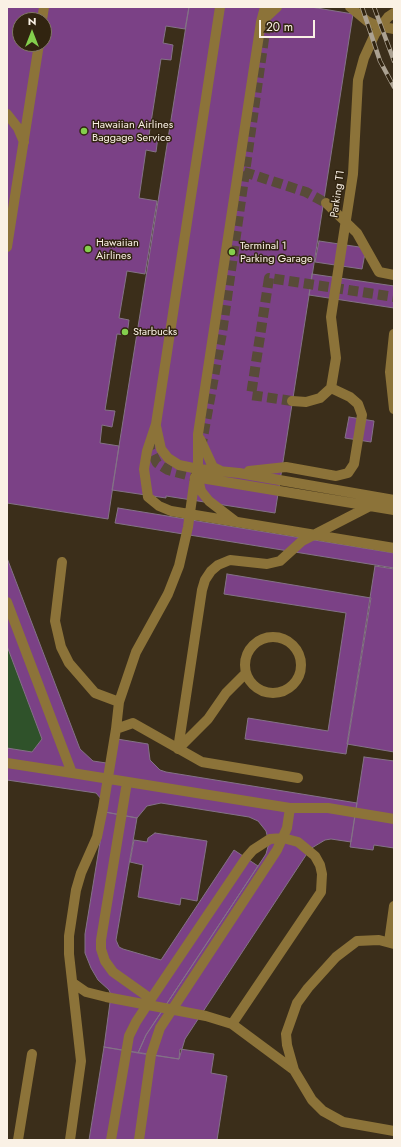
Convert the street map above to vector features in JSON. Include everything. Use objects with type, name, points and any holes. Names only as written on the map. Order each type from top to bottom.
[{"type":"street","points":[[220,7],[156,424],[147,451],[144,469],[148,497],[158,506],[171,510],[394,548]]},
{"type":"street","points":[[70,1140],[81,1061],[69,954],[73,910],[81,873],[97,837],[116,729],[119,702],[136,652],[168,594],[179,566],[197,473],[198,434],[261,22],[265,7]]},
{"type":"street","points":[[261,22],[277,7]]},
{"type":"street","points":[[350,7],[366,21],[378,26],[394,29]]},
{"type":"street","name":"Parking T1","points":[[331,388],[336,358],[331,317],[353,174],[358,80],[364,58],[375,34],[388,17],[394,13]]},
{"type":"street","points":[[7,247],[38,52]]},
{"type":"street","points":[[7,114],[18,128],[24,142]]},
{"type":"street","points":[[326,202],[358,233],[379,272],[394,275]]},
{"type":"street","points":[[394,334],[390,372],[394,409]]},
{"type":"street","points":[[150,439],[158,380]]},
{"type":"street","points":[[239,473],[286,467],[336,476],[348,473],[354,464],[362,415],[358,404],[350,397],[331,388],[320,398],[306,402],[292,401]]},
{"type":"street","points":[[156,424],[161,449],[168,458],[197,473],[394,510]]},
{"type":"street","points":[[198,434],[207,457],[213,467],[221,471]]},
{"type":"street","points":[[197,473],[221,471],[239,473],[394,500]]},
{"type":"street","points":[[197,473],[201,491],[209,501],[235,521]]},
{"type":"street","points":[[178,749],[205,580],[218,565],[230,560],[267,564],[280,561],[302,541],[320,530],[370,506]]},
{"type":"street","points":[[190,510],[394,542]]},
{"type":"street","points":[[62,562],[55,621],[61,647],[69,663],[95,693],[119,702]]},
{"type":"street","points":[[7,602],[72,773]]},
{"type":"street","points":[[275,636],[292,643],[298,650],[301,658],[302,667],[300,675],[289,689],[281,692],[272,694],[256,688],[246,673],[244,664],[246,654],[258,640],[266,637],[275,636]]},
{"type":"street","points":[[178,749],[208,719],[226,693],[246,673]]},
{"type":"street","points":[[116,729],[133,724],[202,762],[298,778]]},
{"type":"street","points":[[7,763],[290,808],[328,808],[394,819]]},
{"type":"street","points":[[127,782],[101,940],[101,950],[105,961],[113,972],[151,999]]},
{"type":"street","points":[[139,1140],[151,1055],[156,1038],[165,1018],[279,845],[287,828],[290,808]]},
{"type":"street","points":[[111,1140],[129,1036],[151,999],[246,858],[253,850],[270,839],[283,838],[298,842],[315,856],[320,865],[322,883],[321,892],[232,1024]]},
{"type":"street","points":[[394,906],[391,943],[369,940],[358,941],[336,957],[308,988],[297,1003],[286,1034],[287,1046],[294,1070],[312,1100],[323,1111],[343,1122],[394,1131]]},
{"type":"street","points":[[73,984],[86,992],[206,1016],[232,1024],[294,1070]]},
{"type":"street","points":[[18,1140],[32,1054]]},
{"type":"green space","points":[[7,646],[42,739],[32,752],[7,748]]},
{"type":"building","points":[[7,7],[189,7],[185,29],[166,26],[163,43],[173,45],[171,60],[161,59],[149,135],[158,137],[156,152],[146,150],[139,198],[157,201],[145,274],[127,271],[119,318],[129,320],[127,335],[117,334],[105,410],[115,411],[112,427],[102,425],[100,443],[119,446],[108,519],[7,503]]},
{"type":"building","name":"Terminal 1 Parking Garage","points":[[189,7],[311,7],[353,14],[275,513],[166,496],[166,498],[112,490]]},
{"type":"building","points":[[319,241],[366,248],[362,269],[315,262]]},
{"type":"building","points":[[312,274],[394,286],[394,308],[309,295]]},
{"type":"building","points":[[349,417],[374,421],[371,442],[345,438]]},
{"type":"building","points":[[118,508],[394,553],[394,568],[115,523]]},
{"type":"building","points":[[7,558],[80,749],[93,761],[113,764],[117,739],[148,744],[150,760],[160,770],[166,772],[357,803],[351,842],[331,839],[325,840],[310,849],[185,1039],[179,1059],[138,1053],[146,1035],[266,854],[269,843],[266,831],[258,821],[249,817],[161,803],[147,806],[137,818],[100,811],[102,800],[96,793],[7,780],[7,748],[32,752],[42,739],[7,646]]},
{"type":"building","points":[[375,566],[394,569],[394,752],[347,744]]},
{"type":"building","points":[[227,574],[371,598],[346,754],[245,739],[248,718],[328,731],[346,613],[224,594]]},
{"type":"building","points":[[364,757],[394,761],[394,848],[374,845],[373,850],[350,847]]},
{"type":"building","points":[[105,812],[137,818],[116,940],[119,947],[123,949],[161,960],[234,850],[258,866],[146,1035],[138,1053],[104,1047],[111,995],[109,990],[98,980],[85,953],[85,934]]},
{"type":"building","points":[[155,833],[207,841],[197,901],[181,898],[180,905],[138,897],[143,865],[130,862],[134,840],[147,842],[148,838]]},
{"type":"building","points":[[104,1047],[179,1059],[180,1049],[214,1054],[211,1073],[227,1076],[217,1140],[89,1140]]},
{"type":"tunnel","points":[[201,448],[222,333],[268,11]]},
{"type":"tunnel","points":[[244,172],[306,192],[326,203]]},
{"type":"tunnel","points":[[292,401],[251,395],[269,278],[394,297]]},
{"type":"tunnel","points":[[150,441],[150,449],[157,463],[168,470],[195,477],[197,470]]},
{"type":"railway","points":[[362,7],[380,61],[394,87]]},
{"type":"railway","points":[[374,7],[394,61]]},
{"type":"place","name":"Hawaiian Airlines Baggage Service","points":[[84,131]]},
{"type":"place","name":"Hawaiian Airlines","points":[[88,249]]},
{"type":"place","name":"Terminal 1 Parking Garage","points":[[232,252]]},
{"type":"place","name":"Starbucks","points":[[125,332]]}]
